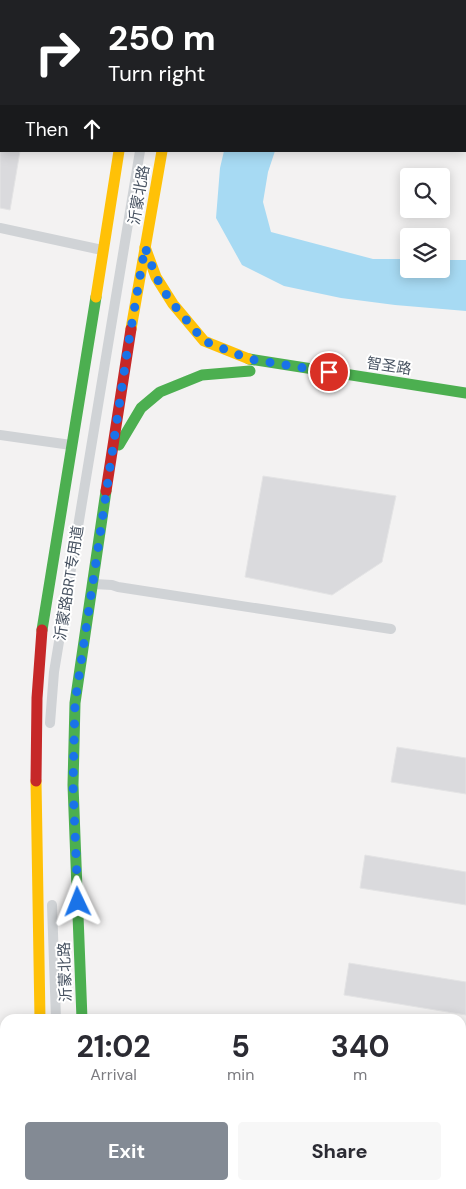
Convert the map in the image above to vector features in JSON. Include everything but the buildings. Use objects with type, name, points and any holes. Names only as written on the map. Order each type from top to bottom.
[{"type":"main road","name":"沂蒙北路","points":[[40,1014],[36,760],[37,698],[42,634],[119,152]]},
{"type":"main road","name":"沂蒙北路","points":[[82,1014],[73,785],[74,712],[128,346],[162,152]]},
{"type":"main road","points":[[145,247],[156,277],[164,290],[173,304],[204,341],[253,368]]},
{"type":"main road","points":[[112,457],[141,408],[160,392],[202,375],[253,368]]},
{"type":"main road","name":"智圣路","points":[[253,368],[466,393]]},
{"type":"lane","name":"沂蒙路BRT专用道","points":[[49,733],[54,672],[140,152]]},
{"type":"lane","points":[[0,228],[103,251]]},
{"type":"lane","points":[[0,434],[72,445]]},
{"type":"lane","points":[[93,584],[112,585],[391,629]]},
{"type":"lane","points":[[51,894],[56,1014]]},
{"type":"water","points":[[224,152],[275,152],[268,172],[263,202],[271,232],[373,259],[400,259],[400,278],[450,278],[450,260],[466,260],[466,311],[341,298],[284,286],[242,265],[216,218],[220,168]]},
{"type":"traffic: fast","points":[[42,630],[96,297]]},
{"type":"traffic: fast","points":[[249,359],[466,393]]},
{"type":"traffic: fast","points":[[119,445],[141,408],[160,392],[202,375],[250,371]]},
{"type":"traffic: fast","points":[[82,1014],[73,785],[75,703],[106,491]]},
{"type":"traffic: slow","points":[[96,297],[119,152]]},
{"type":"traffic: slow","points":[[131,329],[162,152]]},
{"type":"traffic: slow","points":[[145,247],[156,277],[173,304],[204,341],[249,359]]},
{"type":"traffic: slow","points":[[36,781],[40,1014]]},
{"type":"traffic: jam","points":[[106,491],[131,329]]},
{"type":"traffic: jam","points":[[36,781],[37,698],[42,630]]},
{"type":"route","points":[[78,902],[73,785],[75,703],[128,346],[145,247],[156,277],[166,294],[204,341],[249,359],[329,372]]}]
